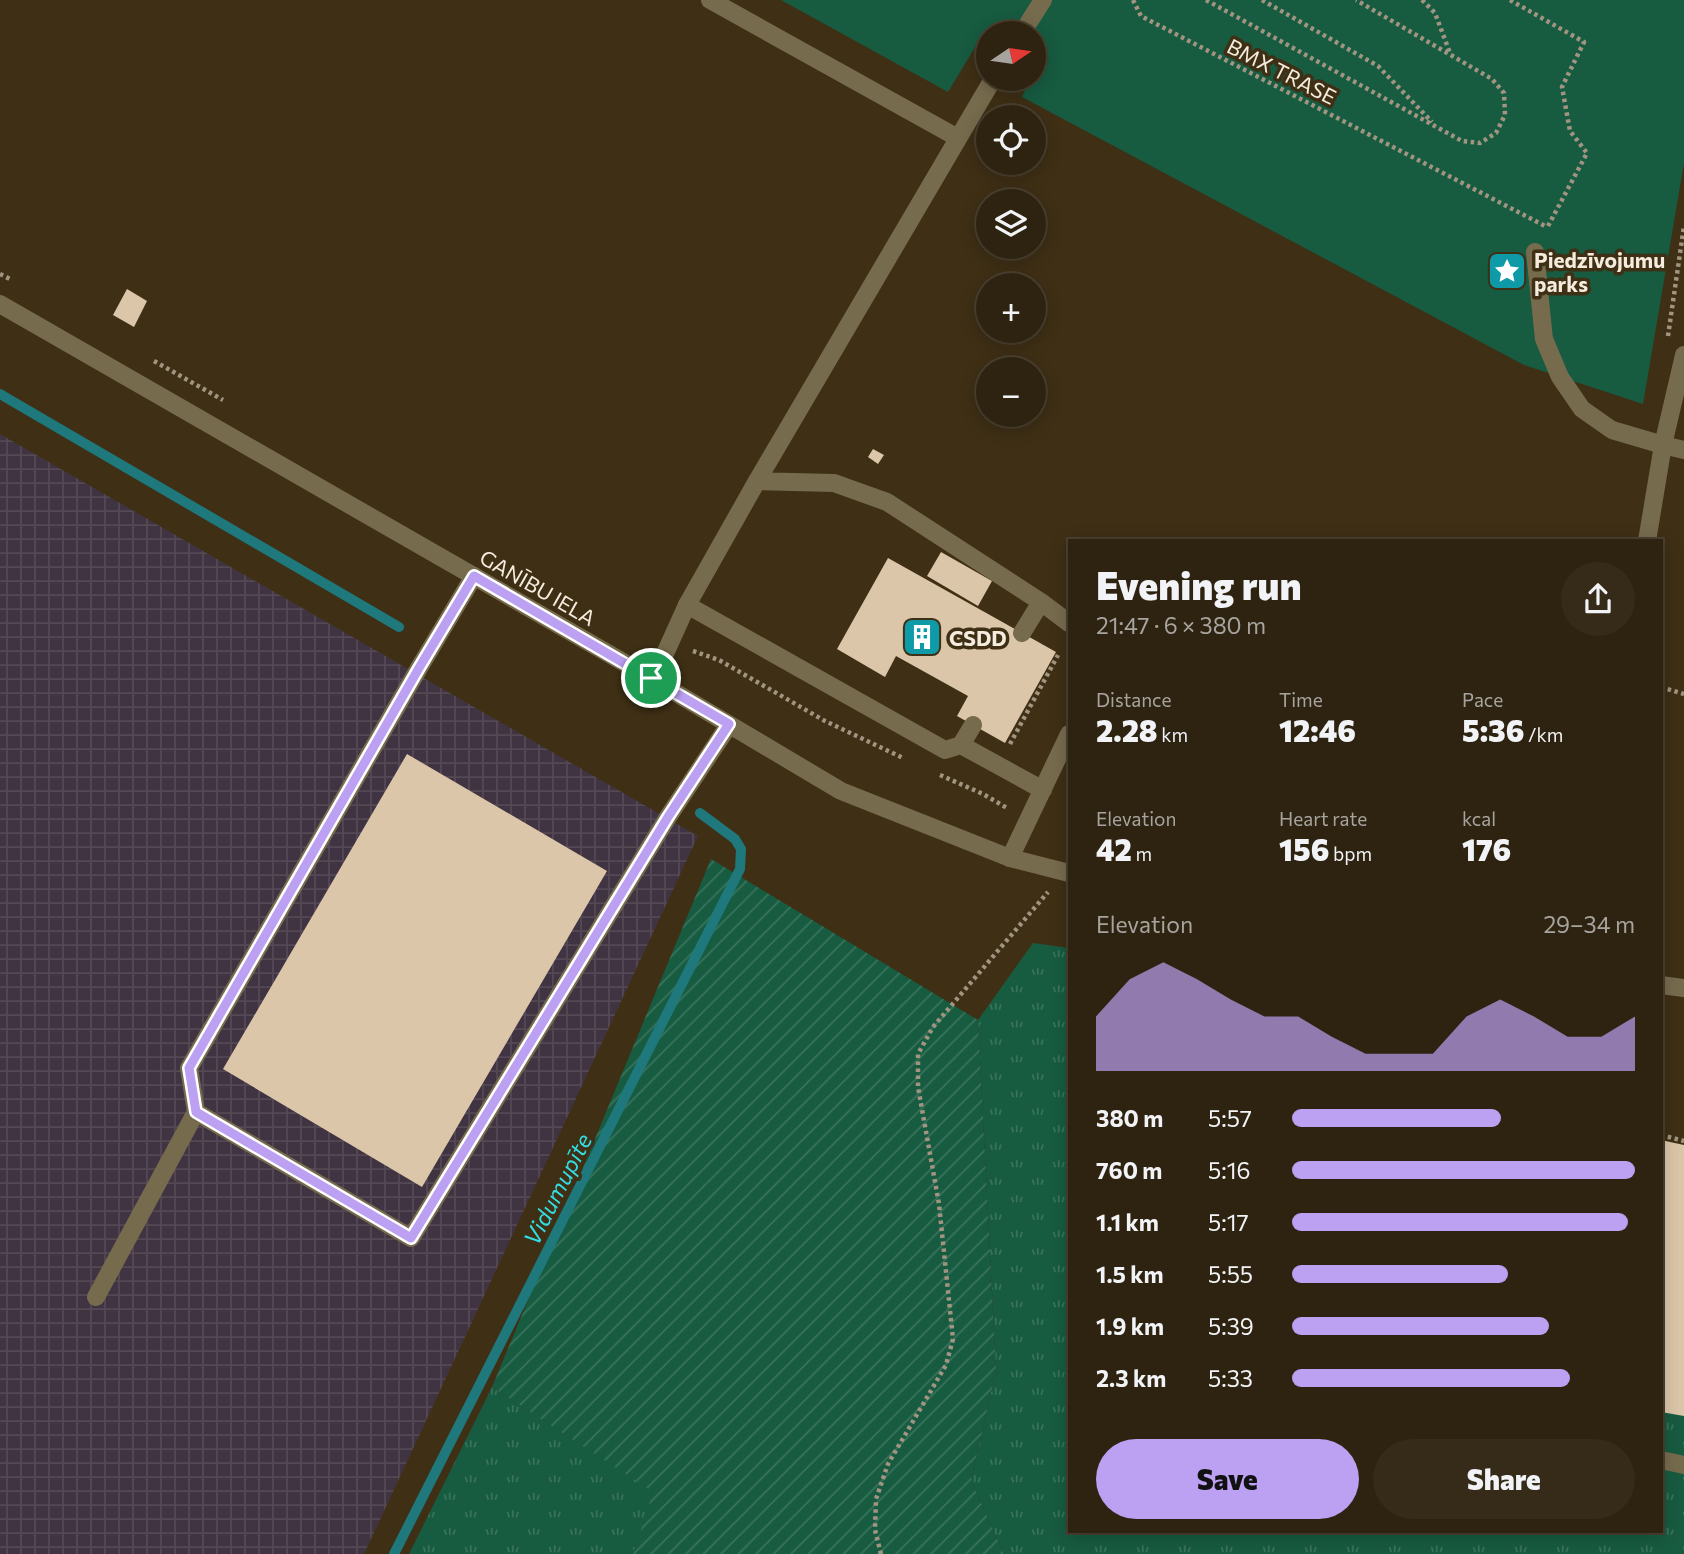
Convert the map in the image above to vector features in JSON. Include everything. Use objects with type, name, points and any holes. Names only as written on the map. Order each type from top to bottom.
[{"type":"street","points":[[710,0],[958,138]]},
{"type":"street","points":[[1029,21],[1043,0]]},
{"type":"street","points":[[651,678],[687,605],[757,481],[986,91]]},
{"type":"street","points":[[1535,252],[1544,339],[1560,377],[1582,409],[1612,430],[1684,450]]},
{"type":"street","name":"GANĪBU IELA","points":[[0,303],[841,790],[1010,858],[1067,873]]},
{"type":"street","points":[[1647,539],[1663,445],[1684,355]]},
{"type":"street","points":[[757,481],[834,483],[887,502],[1041,601],[1068,622]]},
{"type":"street","points":[[96,1297],[196,1112],[189,1068],[474,576]]},
{"type":"street","points":[[1022,633],[1041,601]]},
{"type":"street","points":[[687,605],[945,750],[961,745],[973,725]]},
{"type":"street","points":[[196,1112],[411,1238],[668,817],[729,724]]},
{"type":"street","points":[[1010,858],[1068,736]]},
{"type":"street","points":[[961,745],[1043,790]]},
{"type":"street","points":[[1663,985],[1684,988]]},
{"type":"street","points":[[1663,1460],[1684,1465]]},
{"type":"path","name":"BMX TRASE","points":[[1133,0],[1142,16],[1547,227]]},
{"type":"path","name":"BMX TRASE","points":[[1206,0],[1462,141],[1480,144],[1496,133],[1505,115],[1504,93],[1492,79],[1356,0]]},
{"type":"path","name":"BMX TRASE","points":[[1262,0],[1378,66],[1438,127]]},
{"type":"path","points":[[1422,0],[1435,13],[1450,54]]},
{"type":"path","points":[[1510,0],[1584,42],[1562,87],[1570,131],[1587,153],[1535,252]]},
{"type":"path","points":[[663,658],[693,651],[719,660],[825,721],[914,762]]},
{"type":"path","points":[[1004,754],[1058,655]]},
{"type":"path","points":[[1663,688],[1684,694]]},
{"type":"path","points":[[939,774],[983,794],[1028,821]]},
{"type":"path","points":[[881,1554],[875,1530],[876,1499],[888,1464],[946,1365],[953,1339],[939,1204],[918,1087],[918,1054],[933,1027],[1067,873]]},
{"type":"path","points":[[1663,1136],[1684,1141]]},
{"type":"shaded area","points":[[0,434],[698,836],[364,1554],[0,1554]]},
{"type":"green space","name":"Piedzīvojumu parks","points":[[781,0],[1684,0],[1684,163],[1643,404],[1524,365],[1046,110],[1046,105],[1037,105],[1022,97],[1025,91],[1046,91],[1046,21],[976,21],[976,46],[948,92]]},
{"type":"green space","points":[[711,859],[978,1020],[996,1371],[971,1480],[1004,1554],[633,1554],[653,1492],[492,1387]]},
{"type":"green space","points":[[1033,943],[1068,948],[1068,1533],[1663,1533],[1663,1270],[1684,1286],[1684,1554],[1004,1554],[971,1480],[996,1371],[978,1020]]},
{"type":"green space","points":[[492,1387],[654,1492],[633,1554],[409,1554]]},
{"type":"building","points":[[127,289],[147,301],[134,327],[113,315]]},
{"type":"building","points":[[873,449],[884,455],[878,464],[868,457]]},
{"type":"building","points":[[941,552],[992,581],[978,606],[927,576]]},
{"type":"building","name":"CSDD","points":[[888,558],[1056,652],[1005,743],[957,716],[968,696],[896,656],[885,677],[837,649]]},
{"type":"building","points":[[407,754],[607,871],[422,1187],[223,1069]]},
{"type":"building","points":[[1663,1140],[1684,1145],[1684,1416],[1663,1412]]},
{"type":"waterway","points":[[0,394],[399,627]]},
{"type":"waterway","name":"Vidumupīte","points":[[394,1554],[740,869],[741,849],[735,839],[700,813]]},
{"type":"place","name":"Piedzīvojumu parks","points":[[1507,271]]},
{"type":"place","name":"CSDD","points":[[922,637]]},
{"type":"route","points":[[474,576],[651,678],[729,724],[668,817],[411,1238],[196,1112],[189,1068],[474,576]]}]
